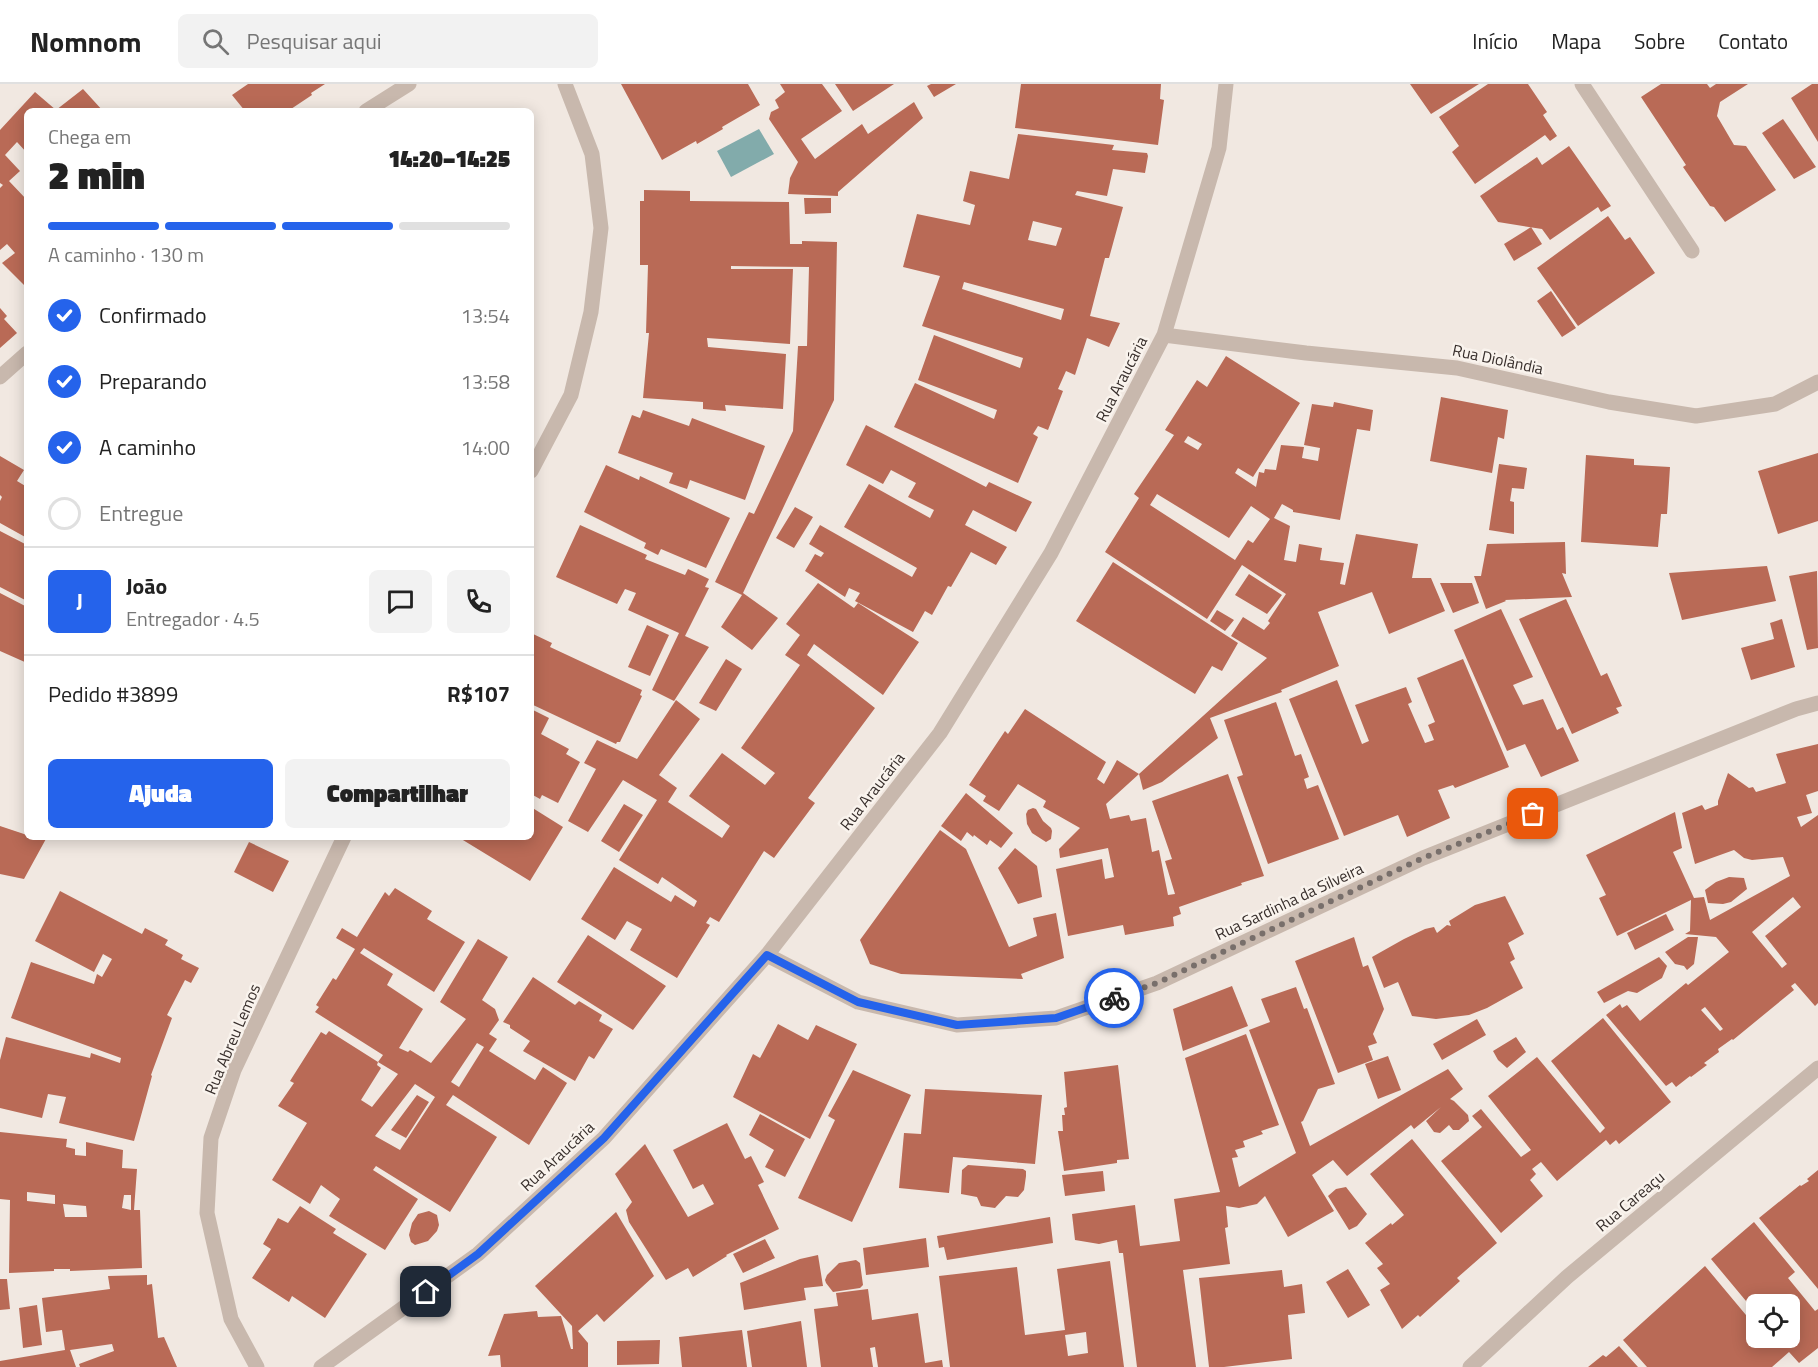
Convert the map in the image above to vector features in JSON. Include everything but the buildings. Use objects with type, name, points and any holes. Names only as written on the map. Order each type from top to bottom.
[{"type":"street","points":[[371,108],[408,84]]},
{"type":"street","points":[[534,465],[571,395],[591,312],[600,228],[592,154],[565,84]]},
{"type":"street","name":"Rua Araucária","points":[[321,1367],[478,1254],[604,1138],[767,955],[940,734],[1051,553],[1164,335],[1219,148],[1226,84]]},
{"type":"street","points":[[1582,84],[1692,251]]},
{"type":"street","name":"Rua Diolândia","points":[[1164,335],[1306,353],[1457,368],[1609,402],[1696,416],[1775,404],[1818,382]]},
{"type":"street","points":[[0,377],[24,356]]},
{"type":"street","name":"Rua Sardinha da Silveira","points":[[767,955],[858,1002],[957,1025],[1056,1018],[1157,983],[1423,858],[1796,709],[1818,703]]},
{"type":"street","name":"Rua Abreu Lemos","points":[[257,1367],[231,1319],[207,1213],[211,1138],[234,1070],[343,840]]},
{"type":"street","name":"Rua Careaçu","points":[[1470,1367],[1567,1276],[1818,1068]]},
{"type":"water","points":[[759,129],[774,154],[731,177],[717,151]]},
{"type":"way so far","points":[[1114,998],[1157,983],[1423,858],[1533,814]]},
{"type":"route","points":[[426,1292],[478,1254],[604,1138],[767,955],[858,1002],[957,1025],[1056,1018],[1114,998]]}]
